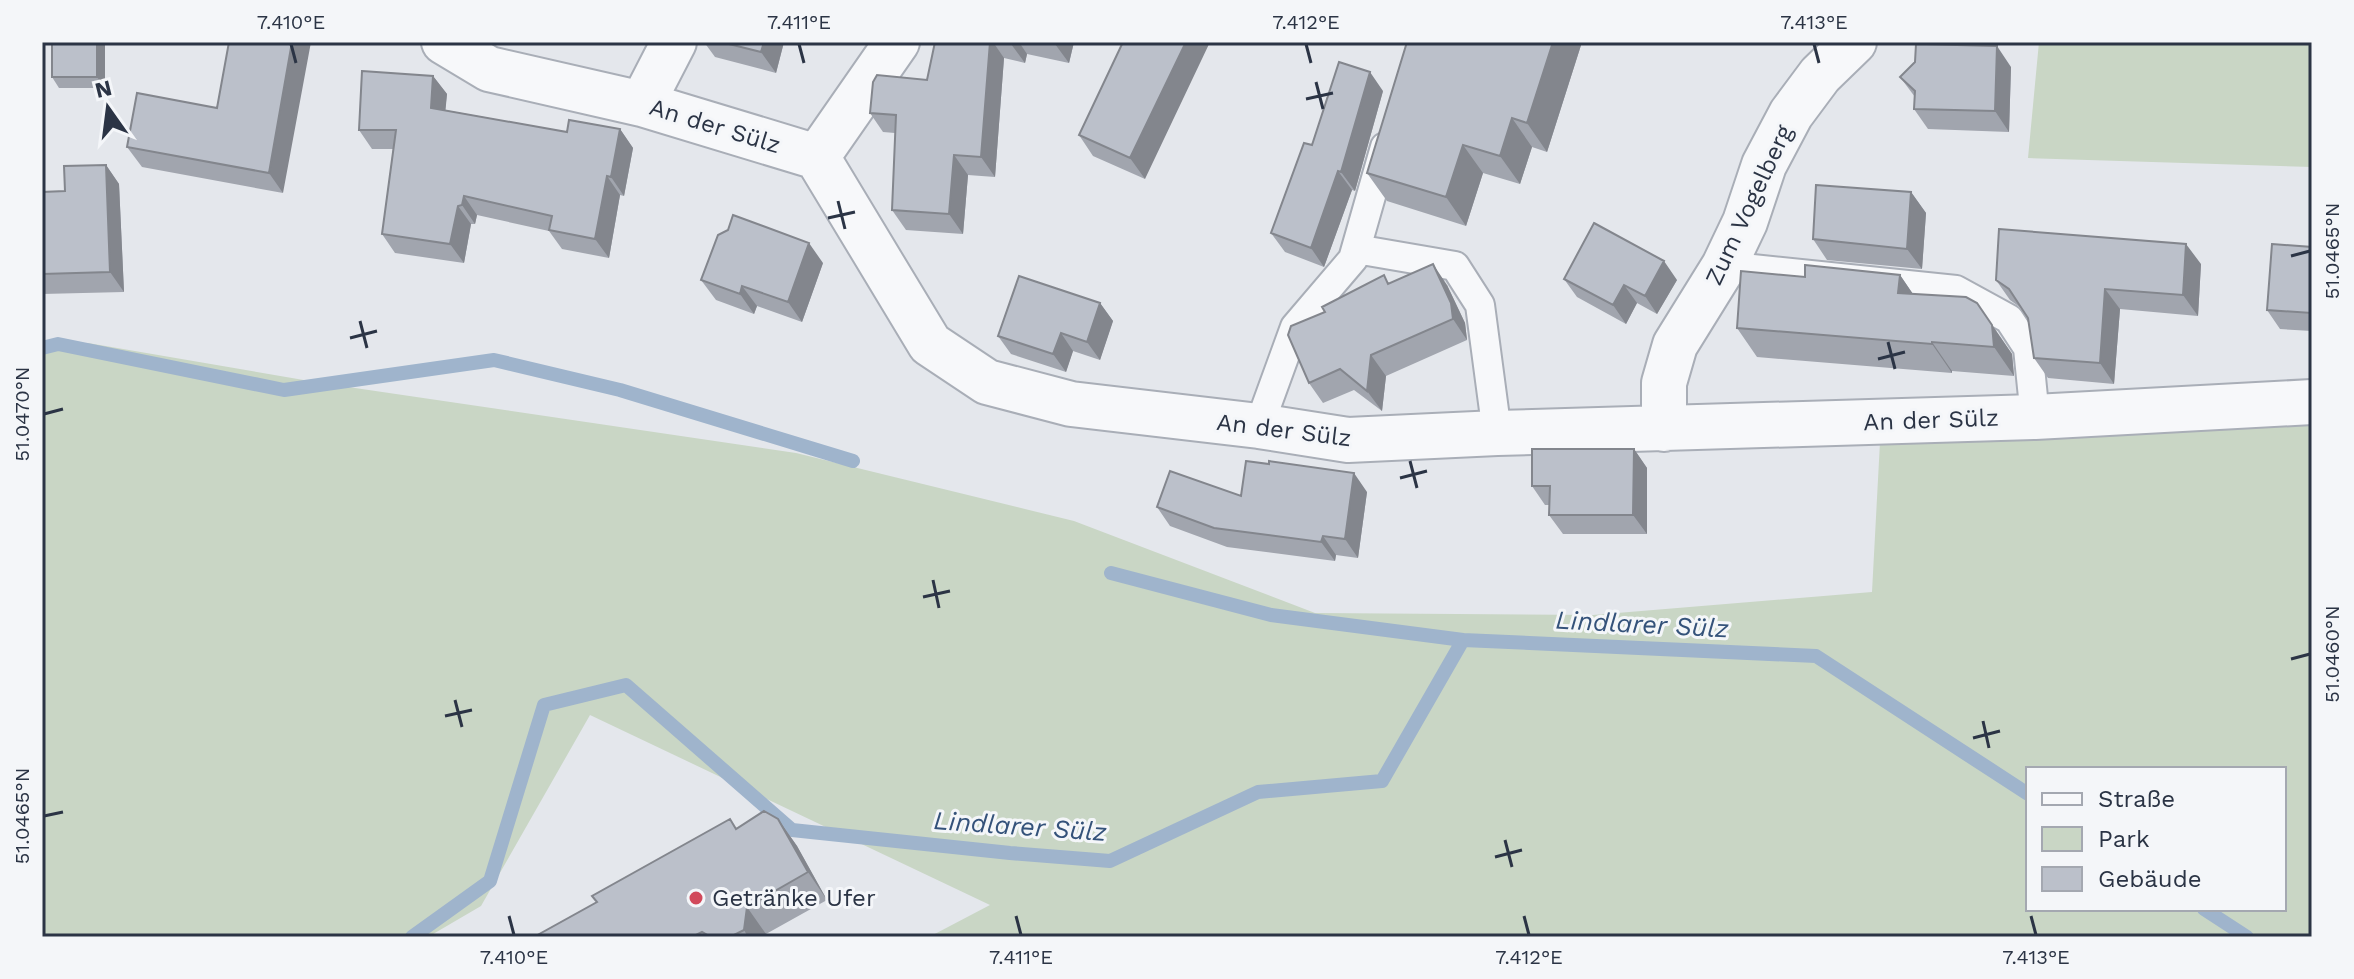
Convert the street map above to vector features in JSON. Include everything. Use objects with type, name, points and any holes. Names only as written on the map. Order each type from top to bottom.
[{"type":"street","name":"An der Sülz","points":[[444,42],[489,69],[642,104],[817,157],[930,344],[987,382],[1071,404],[1259,426],[1348,440],[2035,417],[2312,402]]},
{"type":"street","points":[[642,104],[674,42]]},
{"type":"street","points":[[817,157],[897,42]]},
{"type":"street","name":"Zum Vogelberg","points":[[1664,429],[1664,383],[1675,345],[1724,266],[1745,222],[1764,165],[1791,114],[1820,75],[1854,42]]},
{"type":"lane","points":[[1259,426],[1295,327],[1353,259],[1394,116]]},
{"type":"lane","points":[[1356,249],[1455,266],[1480,305],[1497,433]]},
{"type":"lane","points":[[1724,266],[1956,290],[2009,319],[2028,348],[2035,417]]},
{"type":"green space","points":[[2039,42],[2312,42],[2312,167],[2028,158]]},
{"type":"green space","points":[[88,343],[321,383],[796,453],[1074,521],[1315,613],[1593,615],[1872,592],[1880,442],[2312,410],[2312,937],[929,937],[990,905],[590,715],[481,906],[428,937],[42,937],[42,350]]},
{"type":"building","points":[[52,42],[97,42],[97,77],[52,77]]},
{"type":"building","points":[[229,42],[292,42],[269,173],[127,147],[137,93],[217,108]]},
{"type":"building","points":[[721,42],[764,42],[761,52]]},
{"type":"building","points":[[935,42],[990,42],[981,157],[954,155],[949,214],[892,210],[896,115],[870,113],[873,82],[877,75],[927,80]]},
{"type":"building","points":[[1123,42],[1186,42],[1130,158],[1079,135]]},
{"type":"building","points":[[1407,42],[1553,42],[1527,123],[1512,118],[1500,156],[1463,145],[1446,197],[1367,173]]},
{"type":"building","points":[[1916,44],[1997,46],[1995,111],[1914,109],[1915,91],[1900,77],[1915,62]]},
{"type":"building","points":[[1339,62],[1370,72],[1341,172],[1338,171],[1311,248],[1271,233],[1304,143],[1312,145]]},
{"type":"building","points":[[362,71],[433,76],[431,108],[567,132],[569,120],[620,129],[595,239],[549,230],[552,216],[464,196],[462,205],[458,206],[450,244],[382,234],[396,130],[359,130]]},
{"type":"building","points":[[106,165],[110,272],[42,274],[42,192],[65,191],[64,166]]},
{"type":"building","points":[[1816,185],[1911,192],[1907,249],[1813,239]]},
{"type":"building","points":[[733,215],[809,243],[788,302],[742,286],[740,294],[701,280],[718,235],[728,230]]},
{"type":"building","points":[[1594,223],[1664,261],[1645,296],[1624,285],[1613,305],[1564,279]]},
{"type":"building","points":[[1999,229],[2186,244],[2183,295],[2105,289],[2100,363],[2034,358],[2028,318],[2009,289],[1996,280]]},
{"type":"building","points":[[2272,244],[2312,247],[2312,313],[2267,310]]},
{"type":"building","points":[[1433,264],[1451,303],[1453,319],[1371,355],[1367,391],[1340,369],[1309,383],[1288,335],[1291,326],[1325,312],[1322,307],[1384,275],[1388,284]]},
{"type":"building","points":[[1805,265],[1900,275],[1898,293],[1966,297],[1977,303],[1992,325],[1994,347],[1737,328],[1741,271],[1805,277]]},
{"type":"building","points":[[1019,276],[1100,303],[1087,342],[1061,333],[1053,354],[998,336]]},
{"type":"building","points":[[1532,449],[1634,449],[1633,515],[1549,515],[1550,486],[1532,486]]},
{"type":"building","points":[[1246,461],[1269,464],[1269,461],[1354,473],[1345,539],[1323,536],[1321,542],[1214,528],[1157,507],[1170,471],[1241,496]]},
{"type":"building","points":[[764,811],[778,819],[808,872],[747,907],[744,930],[730,937],[711,937],[702,932],[692,937],[534,937],[597,902],[592,896],[730,819],[736,829]]},
{"type":"waterway","points":[[42,348],[58,344],[284,390],[494,360],[620,390],[853,461]]},
{"type":"waterway","points":[[1111,573],[1271,615],[1463,640]]},
{"type":"waterway","name":"Lindlarer Sülz","points":[[412,937],[490,881],[544,705],[626,685],[792,830],[1110,861],[1258,792],[1382,781],[1463,640],[1816,656],[2026,793]]},
{"type":"waterway","name":"Lindlarer Sülz","points":[[2207,911],[2247,937]]},
{"type":"place","name":"Getränke Ufer","points":[[696,898]]}]
